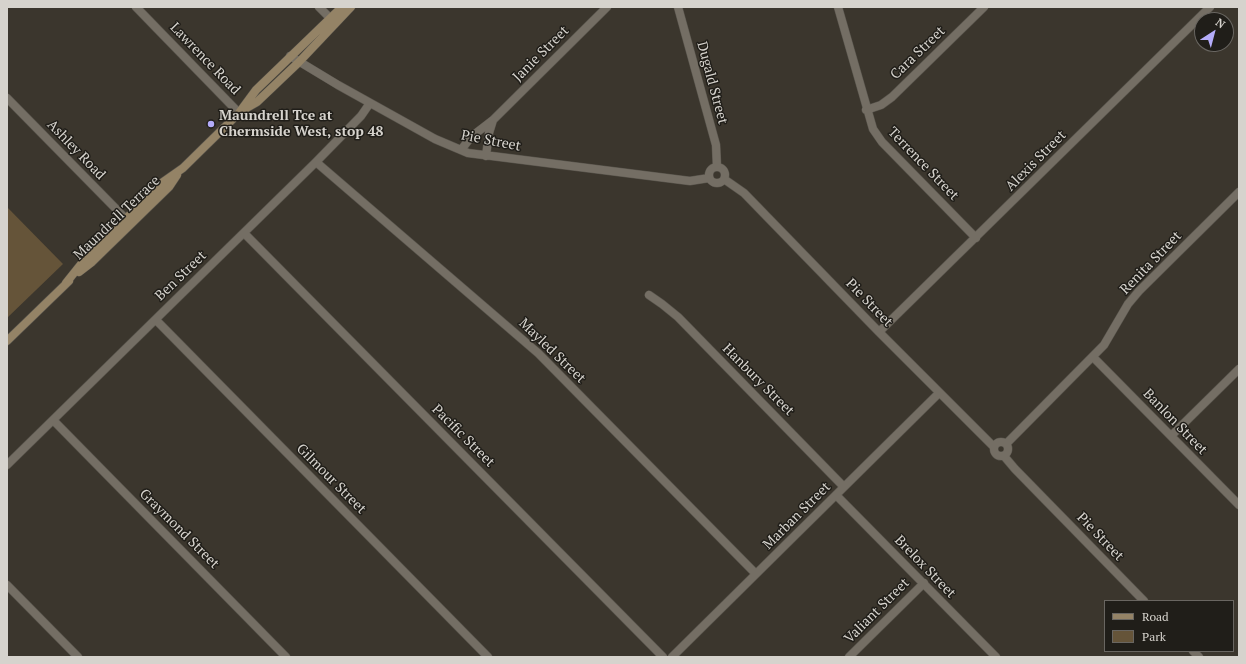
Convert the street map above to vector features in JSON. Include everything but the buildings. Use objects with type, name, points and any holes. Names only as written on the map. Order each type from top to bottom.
[{"type":"main road","name":"Maundrell Terrace","points":[[7,341],[66,283],[92,262],[169,187],[183,168],[239,112],[251,96],[290,56],[342,7]]},
{"type":"main road","name":"Maundrell Terrace","points":[[239,112],[257,102],[299,62],[351,7]]},
{"type":"main road","name":"Maundrell Terrace","points":[[66,283],[86,258],[163,182],[183,168]]},
{"type":"street","name":"Lawrence Road","points":[[136,7],[239,112]]},
{"type":"street","points":[[319,7],[330,18]]},
{"type":"street","name":"Janie Street","points":[[461,150],[471,137],[493,120],[607,7]]},
{"type":"street","name":"Dugald Street","points":[[678,7],[716,145],[717,166]]},
{"type":"street","name":"Terrence Street","points":[[838,7],[866,110],[873,129],[976,238]]},
{"type":"street","name":"Cara Street","points":[[866,110],[881,104],[892,97],[984,7]]},
{"type":"street","name":"Alexis Street","points":[[879,332],[1210,7]]},
{"type":"street","name":"Pie Street","points":[[290,56],[327,79],[435,139],[461,150],[486,156],[690,181],[709,178]]},
{"type":"street","name":"Ashley Road","points":[[7,98],[126,219]]},
{"type":"street","name":"Ben Street","points":[[7,465],[244,234],[361,116],[370,103]]},
{"type":"street","points":[[486,156],[489,133],[493,120]]},
{"type":"street","name":"Mayled Street","points":[[316,162],[534,349],[756,574]]},
{"type":"street","points":[[717,166],[724,171],[726,176],[718,184],[709,178],[710,170],[717,166]]},
{"type":"street","name":"Pie Street","points":[[724,179],[744,193],[939,393],[994,447]]},
{"type":"street","name":"Renita Street","points":[[1006,444],[1093,358],[1104,345],[1128,304],[1139,291],[1239,192]]},
{"type":"street","name":"Pacific Street","points":[[244,234],[663,657]]},
{"type":"street","name":"Hanbury Street","points":[[649,295],[678,317],[844,487]]},
{"type":"street","name":"Gilmour Street","points":[[156,320],[488,657]]},
{"type":"street","name":"Banlon Street","points":[[1093,358],[1239,505]]},
{"type":"street","points":[[1171,436],[1239,369]]},
{"type":"street","name":"Marban Street","points":[[672,657],[939,393]]},
{"type":"street","name":"Graymond Street","points":[[53,420],[286,657]]},
{"type":"street","points":[[999,442],[1006,444],[1008,450],[1004,456],[999,456],[995,454],[994,447],[999,442]]},
{"type":"street","name":"Pie Street","points":[[1004,456],[1143,600]]},
{"type":"street","name":"Brelox Street","points":[[836,495],[996,657]]},
{"type":"street","name":"Valiant Street","points":[[849,657],[924,583]]},
{"type":"street","points":[[7,585],[78,657]]},
{"type":"green space","points":[[7,207],[63,264],[7,318]]},
{"type":"place","name":"Maundrell Tce at Chermside West, stop 48","points":[[211,124]]}]
